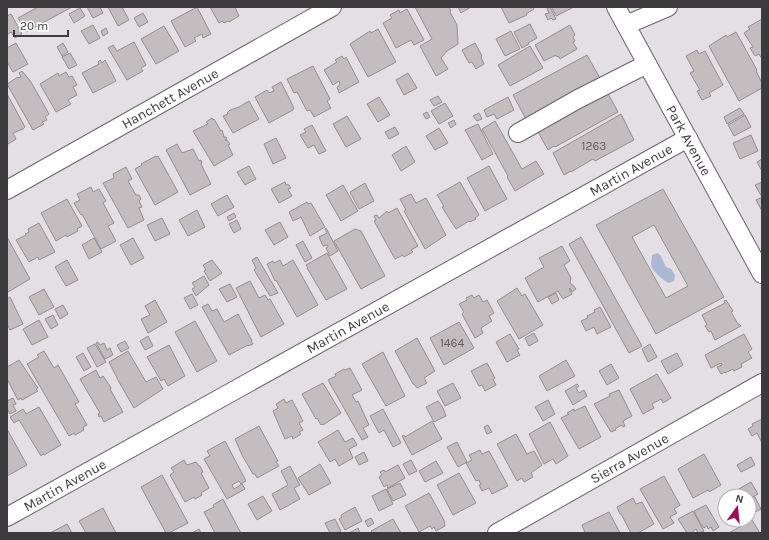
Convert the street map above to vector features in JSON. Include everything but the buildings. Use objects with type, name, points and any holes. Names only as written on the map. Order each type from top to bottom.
[{"type":"street","name":"Hanchett Avenue","points":[[7,190],[332,7]]},
{"type":"street","name":"Park Avenue","points":[[616,7],[762,274]]},
{"type":"street","points":[[626,25],[668,7]]},
{"type":"street","points":[[518,133],[578,99],[647,64]]},
{"type":"street","name":"Martin Avenue","points":[[7,517],[688,138]]},
{"type":"street","name":"Sierra Avenue","points":[[498,533],[762,383]]},
{"type":"water","points":[[658,253],[666,267],[671,269],[675,275],[674,281],[669,283],[667,282],[652,268],[652,255]]}]
